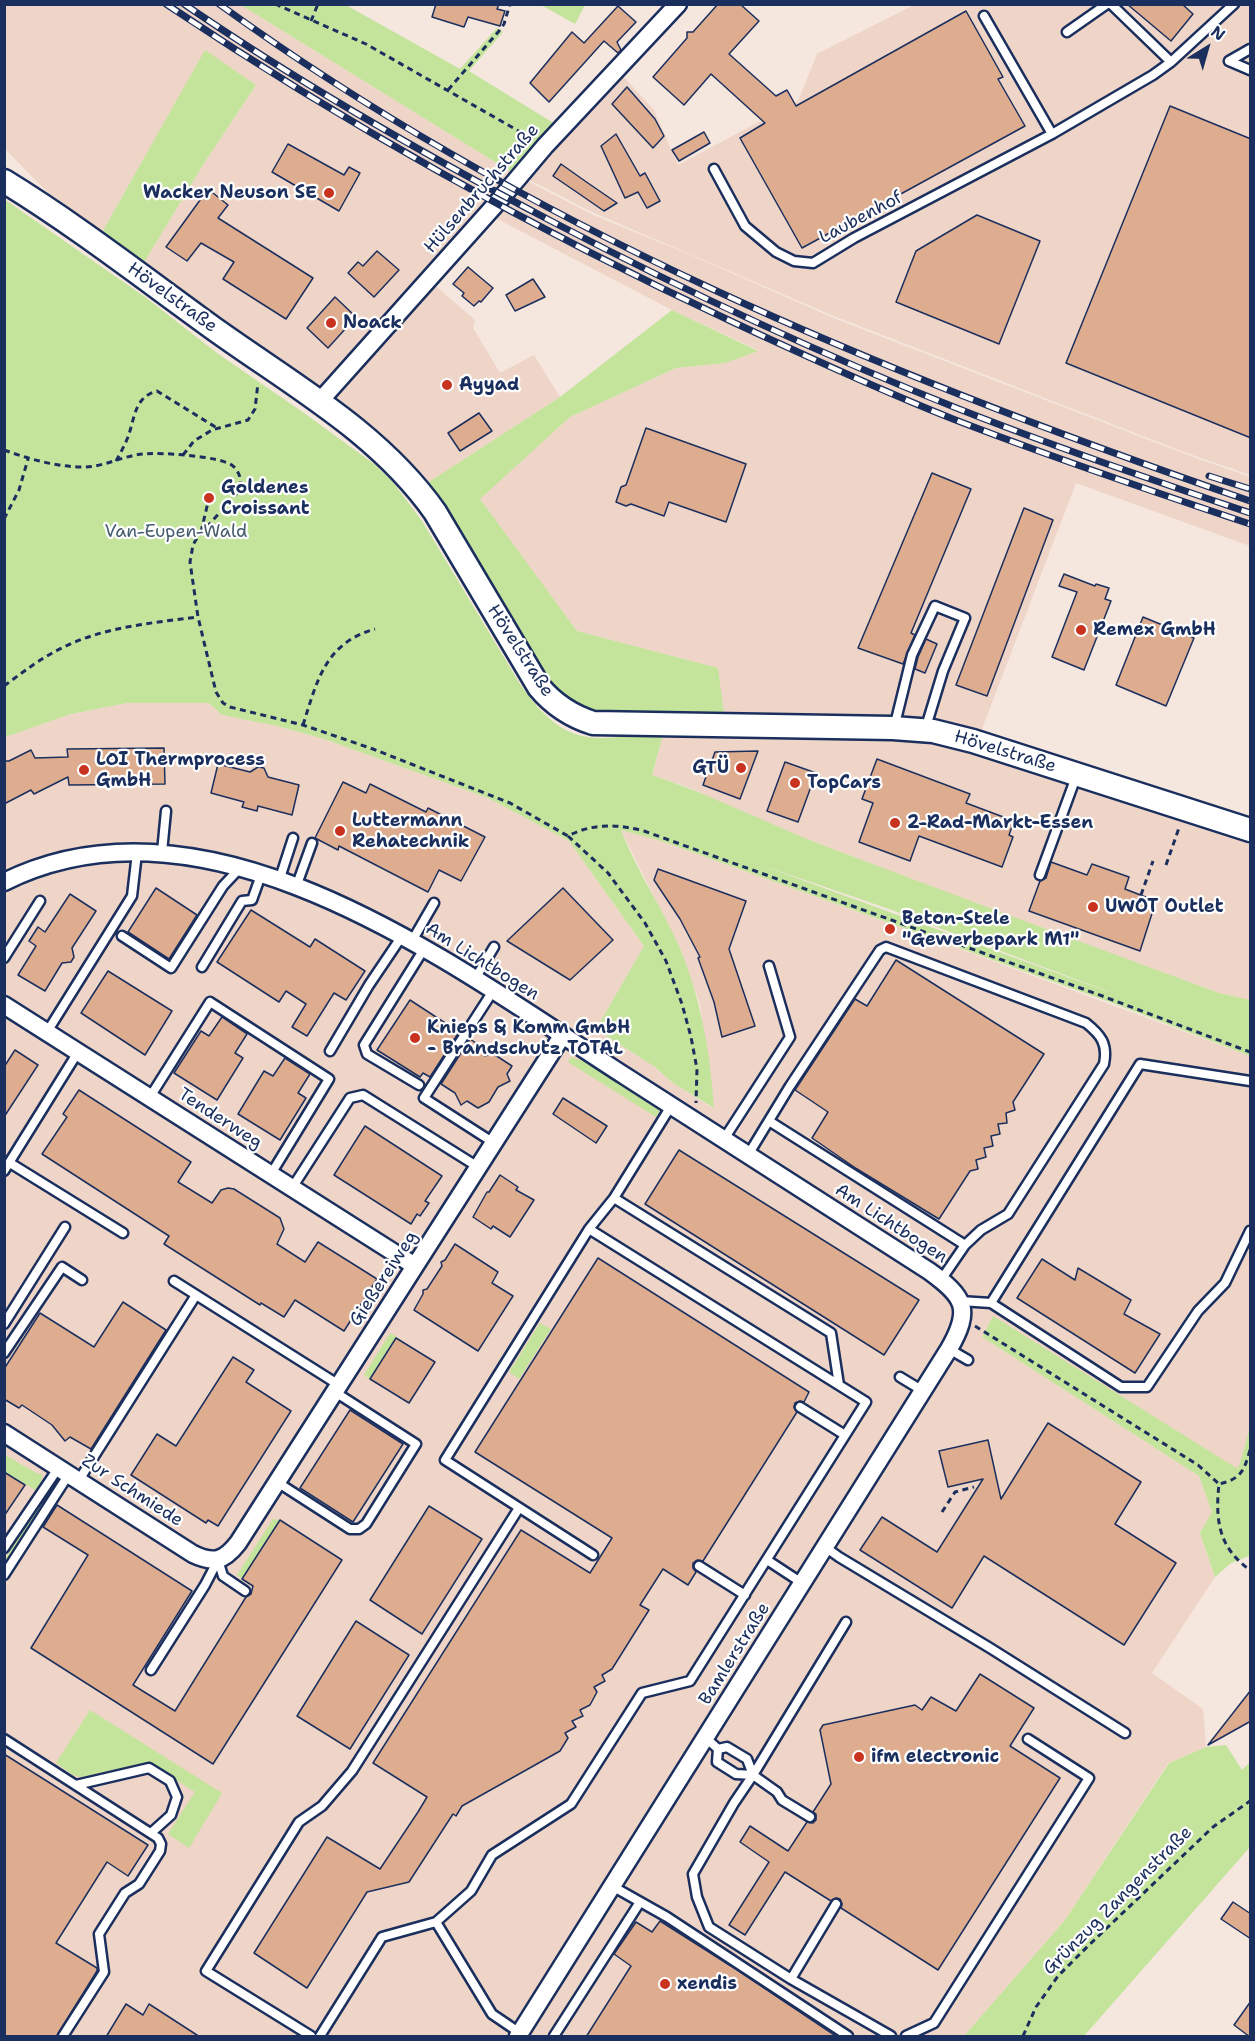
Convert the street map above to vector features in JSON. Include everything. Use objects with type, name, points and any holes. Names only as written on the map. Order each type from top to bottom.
[{"type":"main road","name":"Hövelstraße","points":[[4,181],[320,402],[387,455],[419,490],[435,512],[539,687],[556,705],[572,715],[594,723],[893,728],[957,736],[1251,830]]},
{"type":"street","name":"Hülsenbruchstraße","points":[[320,402],[545,146],[678,4]]},
{"type":"street","name":"Am Lichtbogen","points":[[4,882],[38,867],[65,860],[117,852],[162,852],[213,861],[261,875],[296,887],[375,921],[493,991],[748,1155],[951,1290]]},
{"type":"street","name":"Tenderweg","points":[[4,1005],[416,1266]]},
{"type":"street","name":"Gießereiweg","points":[[218,1560],[238,1543],[562,1036]]},
{"type":"street","points":[[951,1290],[963,1320]]},
{"type":"street","name":"Bamlerstraße","points":[[519,2035],[612,1886],[712,1743],[802,1583],[950,1349],[963,1320]]},
{"type":"street","name":"Zur Schmiede","points":[[4,1433],[193,1554],[218,1560]]},
{"type":"lane","points":[[1067,32],[1109,4],[1171,62]]},
{"type":"lane","name":"Laubenhof","points":[[714,169],[745,226],[776,252],[794,261],[813,262],[1099,108],[1171,62],[1234,4]]},
{"type":"lane","points":[[984,16],[1052,134]]},
{"type":"lane","points":[[1251,49],[1229,61],[1251,70]]},
{"type":"lane","points":[[893,728],[912,655],[935,606],[965,618],[943,671],[925,731]]},
{"type":"lane","points":[[1040,875],[1077,775]]},
{"type":"lane","points":[[162,852],[166,811]]},
{"type":"lane","points":[[279,881],[293,838]]},
{"type":"lane","points":[[296,887],[312,843]]},
{"type":"lane","points":[[47,1032],[132,896],[137,852]]},
{"type":"lane","points":[[122,936],[171,968],[223,886],[239,869]]},
{"type":"lane","points":[[202,967],[242,901],[252,900],[261,875]]},
{"type":"lane","points":[[4,958],[40,901]]},
{"type":"lane","points":[[419,1085],[367,1054],[364,1045],[434,903]]},
{"type":"lane","points":[[330,1052],[369,986],[413,942]]},
{"type":"lane","points":[[475,980],[494,947]]},
{"type":"lane","points":[[748,1155],[880,950],[886,947],[1086,1023],[1096,1031],[1105,1045],[1104,1064],[1008,1214],[981,1230],[964,1245],[951,1290],[991,1303],[1121,1387],[1146,1387],[1198,1311],[1225,1283],[1251,1231]]},
{"type":"lane","points":[[723,1139],[790,1037],[769,966]]},
{"type":"lane","points":[[493,991],[424,1098],[494,1143]]},
{"type":"lane","points":[[150,1097],[210,1002],[329,1079],[271,1174]]},
{"type":"lane","points":[[4,1171],[78,1052]]},
{"type":"lane","points":[[991,1303],[1140,1064],[1251,1082]]},
{"type":"lane","points":[[292,1188],[350,1098],[363,1095],[478,1167]]},
{"type":"lane","points":[[593,1555],[445,1460],[589,1229],[614,1198],[671,1106]]},
{"type":"lane","points":[[769,1121],[964,1245]]},
{"type":"lane","points":[[10,1163],[123,1233]]},
{"type":"lane","points":[[614,1198],[831,1333],[839,1385]]},
{"type":"lane","points":[[4,1324],[65,1227]]},
{"type":"lane","points":[[320,2037],[382,1937],[436,1922],[471,1890],[492,1855],[571,1804],[642,1693],[690,1681],[866,1402],[589,1229]]},
{"type":"lane","points":[[4,1353],[62,1267],[82,1280]]},
{"type":"lane","points":[[174,1281],[416,1444],[366,1524],[359,1529],[350,1528],[277,1482]]},
{"type":"lane","points":[[4,1575],[69,1474],[196,1295]]},
{"type":"lane","points":[[950,1349],[968,1360]]},
{"type":"lane","points":[[900,1377],[923,1391]]},
{"type":"lane","points":[[800,1407],[845,1435]]},
{"type":"lane","points":[[4,1548],[69,1474]]},
{"type":"lane","points":[[311,2037],[206,1971],[299,1822],[322,1806],[352,1771],[519,1508]]},
{"type":"lane","points":[[825,1547],[1125,1733]]},
{"type":"lane","points":[[218,1560],[223,1576],[245,1591]]},
{"type":"lane","points":[[151,1670],[205,1585],[218,1560]]},
{"type":"lane","points":[[767,1560],[802,1583]]},
{"type":"lane","points":[[699,1566],[745,1595]]},
{"type":"lane","points":[[846,1622],[693,1874],[698,1897],[709,1927],[791,1979],[891,2037]]},
{"type":"lane","points":[[4,1739],[151,1833],[160,1840],[162,1849],[140,1884],[125,1893],[99,1934],[104,1972],[63,2037]]},
{"type":"lane","points":[[906,2037],[934,2023],[1089,1778],[1028,1739]]},
{"type":"lane","points":[[753,1775],[747,1759],[727,1747],[712,1743],[717,1762],[736,1774],[753,1775],[777,1792],[782,1800],[810,1818]]},
{"type":"lane","points":[[76,1785],[149,1768],[170,1781],[177,1797],[171,1815],[151,1833]]},
{"type":"lane","points":[[612,1886],[667,1917],[848,2037]]},
{"type":"lane","points":[[554,2037],[640,1902]]},
{"type":"lane","points":[[791,1979],[836,1904]]},
{"type":"lane","points":[[436,1922],[492,2014],[519,2035]]},
{"type":"path","points":[[275,4],[358,39],[545,146]]},
{"type":"path","points":[[311,21],[318,4]]},
{"type":"path","points":[[448,90],[499,31],[504,24],[510,4]]},
{"type":"path","points":[[183,454],[194,441],[217,428],[243,422],[252,415],[256,403],[259,360]]},
{"type":"path","points":[[116,461],[129,435],[137,406],[151,393],[157,392],[217,428]]},
{"type":"path","points":[[4,450],[28,459],[81,467],[107,464],[142,454],[183,454],[234,466],[242,484],[236,496],[193,545],[190,562],[198,617],[216,692],[223,703],[237,710],[303,725],[373,749],[484,792],[530,813],[568,836],[608,873],[645,923],[666,961],[691,1037],[697,1069],[696,1103]]},
{"type":"path","points":[[4,519],[14,502],[28,459]]},
{"type":"path","points":[[201,534],[209,498]]},
{"type":"path","points":[[4,686],[45,657],[79,640],[144,624],[198,617]]},
{"type":"path","points":[[303,725],[320,674],[330,658],[348,640],[375,629]]},
{"type":"path","points":[[568,836],[586,828],[599,826],[615,825],[644,831],[1097,994],[1251,1052]]},
{"type":"path","points":[[1166,865],[1176,837]]},
{"type":"path","points":[[1141,895],[1153,861]]},
{"type":"path","points":[[963,1320],[993,1336],[1198,1466],[1219,1484]]},
{"type":"path","points":[[1219,1484],[1229,1482],[1240,1475],[1251,1450]]},
{"type":"path","points":[[1219,1484],[1217,1502],[1221,1533],[1226,1547],[1235,1558],[1251,1570]]},
{"type":"path","points":[[942,1512],[955,1492],[974,1487]]},
{"type":"path","name":"Grünzug Zangenstraße","points":[[1023,2037],[1036,2007],[1066,1968],[1213,1827],[1251,1801]]},
{"type":"shaded area","points":[[5,5],[241,5],[516,175],[591,214],[836,319],[1250,477],[1250,546],[1076,483],[977,742],[725,722],[717,668],[577,631],[479,499],[570,417],[676,368],[725,363],[758,350],[672,310],[484,212],[319,398],[140,269],[203,165],[256,85],[205,51],[101,234],[59,204],[5,149]]},
{"type":"shaded area","points":[[914,5],[1250,5],[1250,475],[1184,452],[836,317],[592,212],[524,177],[619,72],[654,110],[678,165],[798,101],[817,54]]},
{"type":"shaded area","name":"Ayyad","points":[[431,282],[475,320],[473,328],[500,373],[534,355],[560,397],[421,487],[325,402]]},
{"type":"shaded area","points":[[127,703],[209,703],[222,715],[277,726],[324,739],[488,798],[569,841],[644,946],[596,1029],[713,1108],[700,1004],[679,947],[621,830],[661,841],[1250,1056],[1250,1429],[1238,1470],[993,1317],[982,1337],[1199,1476],[1212,1512],[1200,1533],[1215,1577],[1152,1673],[1203,1709],[1206,1747],[1168,1763],[1065,1920],[964,2036],[5,2036],[4,737],[71,714]]},
{"type":"shaded area","points":[[665,728],[898,731],[1250,833],[1250,1000],[1219,993],[920,883],[774,826],[687,787],[652,775]]},
{"type":"green space","points":[[241,5],[346,5],[460,69],[497,28],[503,32],[469,71],[560,127],[516,175]]},
{"type":"green space","points":[[541,5],[585,5],[575,24]]},
{"type":"green space","points":[[205,50],[256,85],[203,165],[140,269],[101,234]]},
{"type":"green space","name":"Van-Eupen-Wald","points":[[4,199],[145,297],[217,353],[374,464],[392,481],[422,521],[520,684],[551,720],[566,730],[582,736],[600,738],[619,737],[665,728],[652,775],[867,862],[1219,993],[1250,1000],[1250,1056],[1118,1005],[661,841],[621,830],[687,966],[703,1026],[714,1108],[673,1083],[655,1067],[596,1029],[644,946],[569,841],[488,798],[324,739],[277,726],[222,715],[209,703],[127,703],[71,714],[5,737]],"holes":[[[758,864],[889,909],[1110,992]]]},
{"type":"green space","points":[[672,310],[758,351],[725,363],[676,368],[570,417],[480,499],[577,631],[718,668],[725,722],[593,720],[557,703],[421,487],[560,397]]},
{"type":"green space","points":[[571,1057],[586,1062],[658,1108],[660,1110],[656,1117],[568,1062]]},
{"type":"green space","points":[[993,1316],[1238,1469],[1250,1428],[1249,1556],[1231,1563],[1215,1577],[1200,1533],[1212,1512],[1199,1476],[982,1337]]},
{"type":"green space","points":[[540,1323],[551,1329],[519,1379],[509,1372]]},
{"type":"green space","points":[[390,1333],[397,1337],[370,1379],[364,1375]]},
{"type":"green space","points":[[4,1449],[5,1455],[38,1474],[42,1473],[41,1485],[37,1491],[5,1472]]},
{"type":"green space","points":[[54,1480],[58,1483],[5,1564],[5,1559]]},
{"type":"green space","points":[[273,1519],[280,1520],[242,1579],[237,1575]]},
{"type":"green space","points":[[90,1710],[222,1793],[189,1848],[168,1834],[195,1792],[145,1763],[81,1777],[73,1775],[56,1763]]},
{"type":"green space","points":[[1226,1745],[1242,1770],[1250,1762],[1250,1847],[1084,2036],[964,2036],[1065,1920],[1169,1763],[1206,1747]]},
{"type":"building","points":[[436,4],[499,4],[497,9],[505,11],[500,26],[468,17],[464,27],[432,17]]},
{"type":"building","points":[[718,4],[740,4],[759,21],[729,54],[776,96],[787,90],[796,106],[966,11],[1003,77],[998,79],[1025,126],[802,248],[740,138],[765,123],[711,74],[684,105],[653,77],[687,38],[687,32],[693,32]]},
{"type":"building","points":[[1127,4],[1182,4],[1193,14],[1171,41]]},
{"type":"building","points":[[618,6],[636,22],[617,42],[621,50],[618,53],[604,41],[549,102],[530,83],[572,32],[584,43]]},
{"type":"building","points":[[627,87],[655,119],[664,136],[653,148],[612,104]]},
{"type":"building","points":[[1170,106],[1251,139],[1251,438],[1066,363]]},
{"type":"building","points":[[704,132],[710,143],[679,161],[672,150]]},
{"type":"building","points":[[616,134],[640,176],[645,173],[660,201],[647,208],[638,192],[625,198],[601,146]]},
{"type":"building","name":"Wacker Neuson SE","points":[[288,144],[344,175],[349,167],[360,173],[339,211],[272,172]]},
{"type":"building","points":[[561,164],[617,203],[604,211],[553,176]]},
{"type":"building","points":[[208,189],[228,205],[218,218],[313,278],[286,319],[223,279],[234,262],[201,243],[187,261],[166,247]]},
{"type":"building","points":[[977,215],[1040,241],[999,344],[896,302],[916,251]]},
{"type":"building","points":[[377,251],[399,270],[374,297],[348,273],[358,262],[363,266]]},
{"type":"building","points":[[468,267],[493,288],[481,302],[479,301],[474,306],[453,284]]},
{"type":"building","points":[[533,279],[545,297],[515,311],[506,295]]},
{"type":"building","name":"Noack","points":[[335,297],[356,317],[328,348],[307,328]]},
{"type":"building","points":[[479,413],[492,431],[460,451],[448,433]]},
{"type":"building","points":[[646,428],[746,464],[726,522],[669,502],[664,516],[631,504],[626,506],[616,502],[621,487],[626,485]]},
{"type":"building","points":[[932,473],[971,489],[911,633],[915,635],[903,664],[858,648]]},
{"type":"building","points":[[1024,508],[1053,520],[987,696],[956,685]]},
{"type":"building","name":"Remex GmbH","points":[[1064,574],[1095,586],[1096,584],[1109,588],[1105,599],[1111,601],[1084,670],[1052,657],[1077,592],[1059,586]]},
{"type":"building","points":[[1143,617],[1194,638],[1166,706],[1116,685]]},
{"type":"building","points":[[926,639],[937,644],[925,673],[915,669]]},
{"type":"building","name":"LOI Thermprocess GmbH","points":[[164,748],[165,784],[69,785],[68,777],[34,794],[31,790],[4,804],[4,761],[9,761],[31,750],[35,758],[68,757],[67,749]]},
{"type":"building","points":[[758,751],[740,799],[703,785],[715,752]]},
{"type":"building","points":[[877,759],[970,794],[966,803],[1014,821],[1009,835],[1013,837],[1002,867],[919,836],[910,861],[859,842],[873,803],[862,799]]},
{"type":"building","name":"TopCars","points":[[785,762],[816,773],[798,822],[767,811]]},
{"type":"building","points":[[218,764],[250,772],[258,767],[264,768],[268,777],[299,785],[292,815],[258,806],[257,811],[242,807],[244,802],[211,793]]},
{"type":"building","points":[[343,782],[366,793],[370,784],[426,812],[428,808],[485,837],[461,881],[439,870],[428,892],[339,846],[338,850],[315,838]]},
{"type":"building","name":"UWOT Outlet","points":[[1051,862],[1087,875],[1092,864],[1129,877],[1125,889],[1156,901],[1140,951],[1029,911],[1040,881],[1046,878]]},
{"type":"building","points":[[658,869],[746,901],[729,949],[755,1026],[722,1037],[714,1002],[698,958],[700,957],[680,919],[654,880]]},
{"type":"building","points":[[156,888],[197,915],[169,959],[128,932]]},
{"type":"building","points":[[563,888],[613,940],[570,980],[507,941]]},
{"type":"building","points":[[70,894],[96,911],[72,948],[74,957],[71,962],[62,963],[45,991],[18,975],[36,946],[29,941],[38,927],[45,932]]},
{"type":"building","points":[[251,910],[310,947],[315,939],[365,971],[346,1000],[334,993],[307,1036],[292,1027],[306,1004],[286,991],[279,1002],[217,962]]},
{"type":"building","points":[[896,960],[1044,1054],[1013,1102],[1015,1110],[1006,1113],[1007,1123],[998,1124],[1000,1134],[991,1136],[993,1146],[984,1148],[986,1157],[976,1160],[978,1169],[970,1171],[939,1219],[857,1169],[812,1138],[828,1112],[795,1090],[855,999],[867,1006]]},
{"type":"building","points":[[108,971],[172,1011],[145,1055],[81,1013]]},
{"type":"building","name":"Knieps & Komm GmbH - Brandschutz TOTAL","points":[[410,1000],[459,1032],[430,1077],[423,1073],[420,1077],[377,1050]]},
{"type":"building","points":[[222,1017],[247,1034],[235,1053],[243,1058],[217,1100],[174,1073],[201,1031],[209,1036]]},
{"type":"building","points":[[470,1039],[479,1045],[485,1056],[492,1053],[512,1066],[507,1074],[510,1081],[498,1087],[489,1102],[478,1108],[467,1101],[461,1105],[455,1093],[441,1084]]},
{"type":"building","points":[[15,1050],[38,1065],[4,1117],[4,1067]]},
{"type":"building","points":[[285,1058],[310,1074],[298,1093],[306,1098],[280,1140],[238,1114],[264,1071],[273,1076]]},
{"type":"building","points":[[79,1090],[191,1162],[178,1182],[212,1203],[221,1190],[234,1189],[280,1218],[284,1229],[277,1244],[305,1262],[318,1242],[377,1279],[344,1331],[295,1300],[284,1317],[261,1303],[260,1305],[164,1244],[169,1236],[42,1154],[67,1117],[63,1114]]},
{"type":"building","points":[[563,1098],[607,1126],[596,1143],[553,1114]]},
{"type":"building","points":[[365,1126],[442,1176],[425,1201],[429,1203],[420,1216],[417,1214],[411,1224],[334,1175]]},
{"type":"building","points":[[679,1150],[919,1300],[884,1355],[645,1204]]},
{"type":"building","points":[[500,1175],[518,1187],[516,1190],[534,1200],[510,1237],[493,1226],[491,1229],[473,1217]]},
{"type":"building","points":[[455,1244],[498,1272],[492,1283],[513,1296],[478,1351],[414,1310],[423,1290],[427,1289],[442,1266],[441,1262],[445,1260]]},
{"type":"building","points":[[598,1258],[809,1392],[804,1402],[795,1403],[794,1407],[797,1412],[703,1561],[697,1560],[693,1563],[696,1572],[688,1585],[663,1569],[640,1605],[649,1610],[612,1669],[602,1675],[605,1681],[594,1687],[597,1692],[590,1705],[580,1710],[583,1716],[572,1721],[576,1727],[565,1733],[568,1738],[560,1751],[462,1806],[456,1816],[453,1814],[409,1882],[367,1892],[307,1988],[254,1953],[327,1837],[380,1869],[418,1812],[427,1797],[373,1763],[521,1530],[590,1573],[612,1538],[475,1452]]},
{"type":"building","points":[[1042,1259],[1075,1280],[1078,1268],[1131,1300],[1124,1314],[1160,1334],[1135,1373],[1017,1298]]},
{"type":"building","points":[[123,1302],[166,1330],[91,1449],[70,1437],[65,1441],[52,1425],[22,1405],[19,1408],[4,1399],[4,1369],[40,1313],[94,1347]]},
{"type":"building","points":[[396,1338],[435,1362],[409,1403],[370,1379]]},
{"type":"building","points":[[233,1357],[254,1370],[246,1382],[291,1411],[218,1526],[208,1520],[206,1523],[131,1475],[157,1434],[176,1446]]},
{"type":"building","points":[[350,1410],[403,1444],[353,1522],[300,1488]]},
{"type":"building","points":[[1048,1423],[1141,1482],[1115,1524],[1176,1563],[1124,1645],[984,1556],[952,1608],[860,1550],[882,1517],[937,1552],[983,1479],[948,1487],[939,1451],[988,1440],[1001,1499]]},
{"type":"building","points":[[4,1472],[25,1485],[4,1516]]},
{"type":"building","points":[[57,1505],[192,1591],[133,1685],[175,1711],[246,1597],[251,1594],[253,1586],[242,1579],[280,1520],[342,1560],[213,1764],[31,1648],[88,1555],[43,1527]]},
{"type":"building","points":[[429,1506],[482,1539],[422,1634],[370,1600]]},
{"type":"building","points":[[356,1621],[409,1655],[350,1749],[297,1716]]},
{"type":"building","points":[[980,1674],[1034,1708],[1010,1746],[1060,1778],[938,1970],[841,1908],[840,1899],[836,1898],[831,1901],[785,1872],[745,1935],[729,1925],[769,1862],[740,1842],[750,1826],[788,1851],[807,1822],[813,1823],[816,1820],[816,1814],[813,1812],[831,1784],[820,1730],[823,1725],[915,1705],[922,1710],[931,1697],[956,1711]]},
{"type":"building","points":[[1251,1690],[1251,1721],[1208,1745]]},
{"type":"building","points":[[4,1754],[148,1845],[128,1876],[107,1862],[56,1943],[97,1968],[97,1971],[56,2037],[4,2037]]},
{"type":"building","points":[[1233,1902],[1251,1914],[1251,1939],[1221,1919]]},
{"type":"building","points":[[660,1921],[837,2037],[586,2037],[631,1966],[614,1954],[636,1922],[652,1932]]},
{"type":"building","points":[[1251,2001],[1251,2037],[1250,2037],[1234,2025]]},
{"type":"building","points":[[126,2004],[143,2015],[149,2004],[200,2037],[106,2037]]},
{"type":"railway","points":[[166,4],[374,135],[517,214],[663,289],[898,397],[1027,447],[1250,524]]},
{"type":"railway","points":[[184,4],[319,91],[412,145],[553,222],[703,297],[804,344],[959,409],[1068,450],[1250,513]]},
{"type":"railway","points":[[219,4],[338,85],[461,160],[587,228],[716,291],[847,349],[980,403],[1250,501]]},
{"type":"railway","points":[[1209,476],[1250,489]]},
{"type":"place","name":"Wacker Neuson SE","points":[[329,193]]},
{"type":"place","name":"Noack","points":[[331,323]]},
{"type":"place","name":"Ayyad","points":[[447,385]]},
{"type":"place","name":"Goldenes Croissant","points":[[209,498]]},
{"type":"place","name":"Remex GmbH","points":[[1081,630]]},
{"type":"place","name":"GTÜ","points":[[741,768]]},
{"type":"place","name":"LOI Thermprocess GmbH","points":[[84,770]]},
{"type":"place","name":"TopCars","points":[[795,783]]},
{"type":"place","name":"2-Rad-Markt-Essen","points":[[895,823]]},
{"type":"place","name":"Luttermann Rehatechnik","points":[[340,831]]},
{"type":"place","name":"UWOT Outlet","points":[[1093,907]]},
{"type":"place","name":"Beton-Stele \"Gewerbepark M1\"","points":[[890,929]]},
{"type":"place","name":"Knieps & Komm GmbH - Brandschutz TOTAL","points":[[415,1038]]},
{"type":"place","name":"ifm electronic","points":[[859,1757]]},
{"type":"place","name":"xendis","points":[[665,1984]]}]
